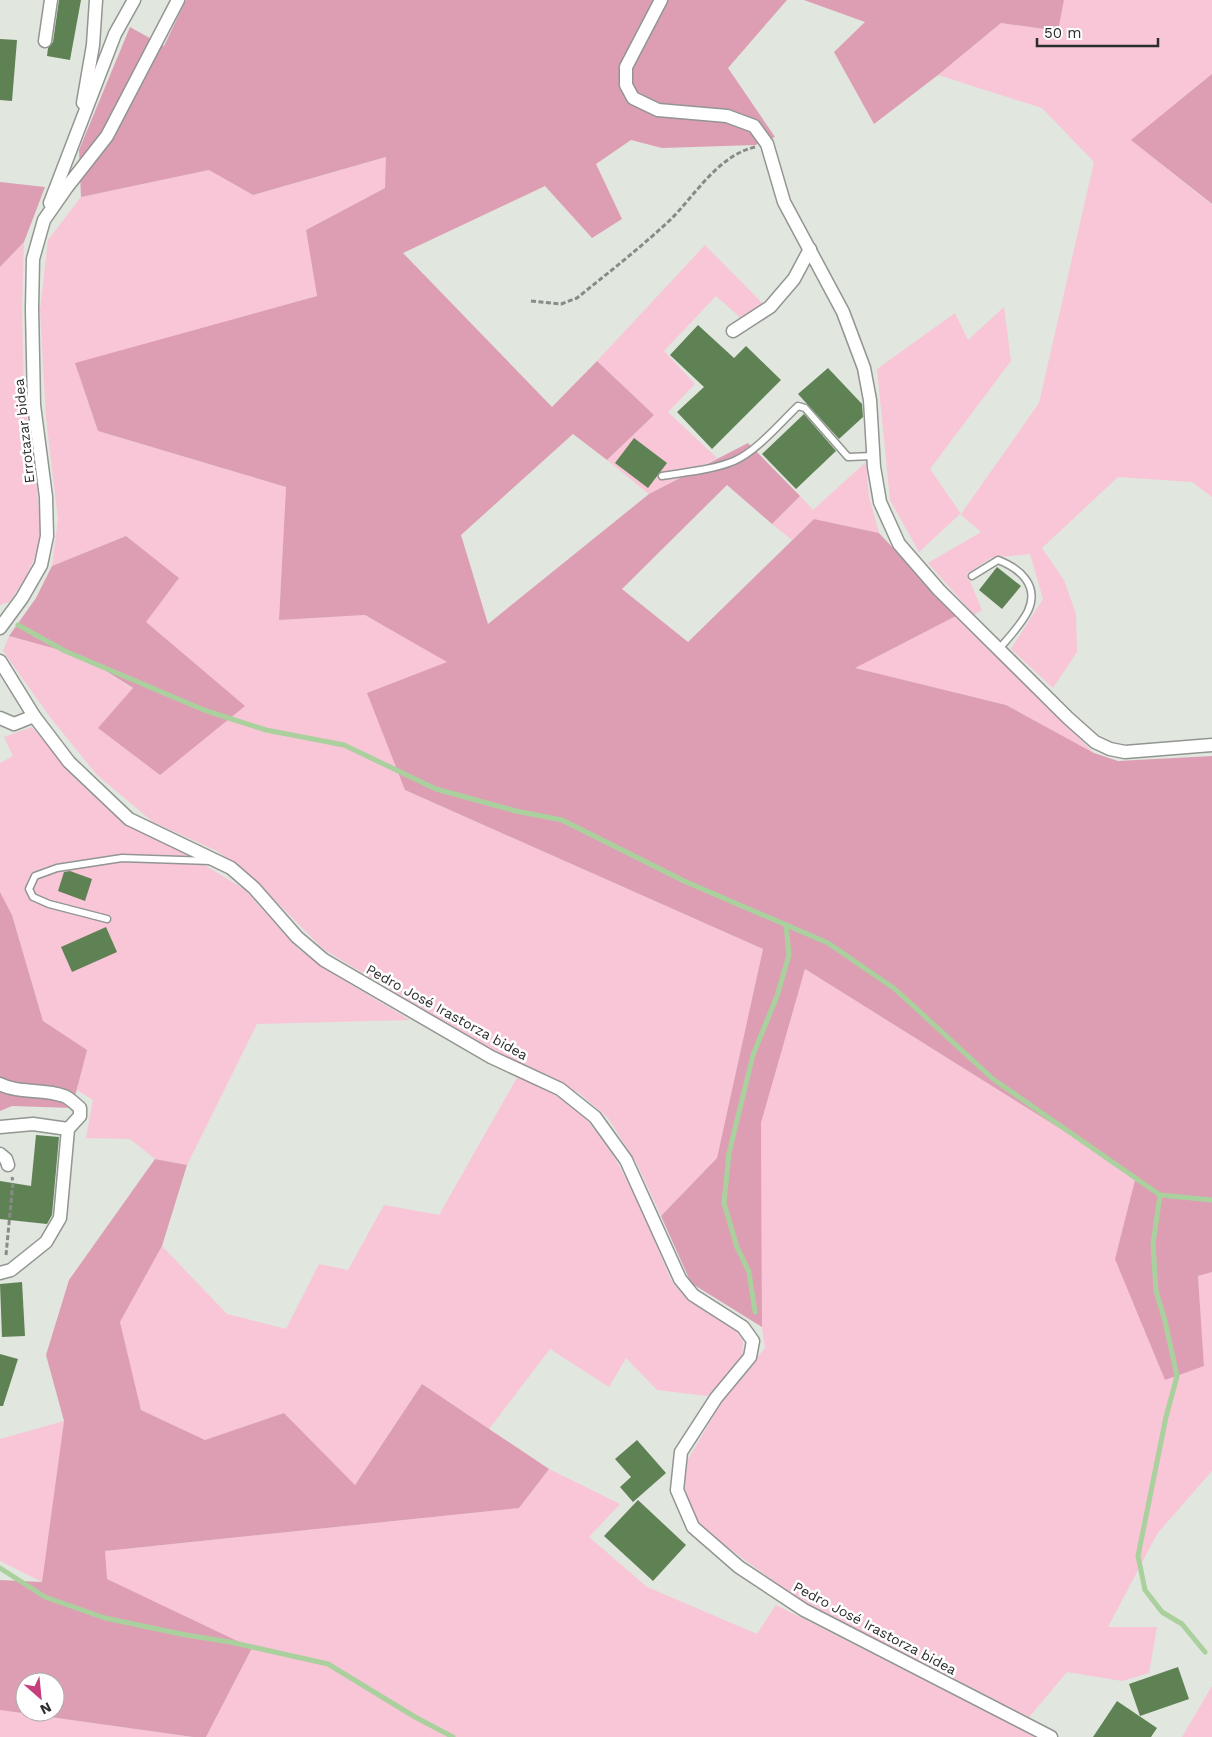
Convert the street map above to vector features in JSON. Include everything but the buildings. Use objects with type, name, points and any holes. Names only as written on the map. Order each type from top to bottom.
[{"type":"street","points":[[45,41],[51,0]]},
{"type":"street","name":"Errotazar bidea","points":[[79,130],[93,45],[96,0]]},
{"type":"street","name":"Errotazar bidea","points":[[0,628],[22,598],[41,565],[47,536],[46,497],[34,405],[33,259],[44,220],[62,170],[115,34],[134,0]]},
{"type":"street","name":"Errotazar bidea","points":[[44,220],[107,136],[178,0]]},
{"type":"street","points":[[662,0],[626,68],[626,85],[633,98],[658,110],[727,116],[754,126],[767,144],[784,202],[843,312],[864,368],[870,400],[873,456],[880,502],[899,544],[939,590],[1068,718],[1095,742],[1110,749],[1125,752],[1212,745]]},
{"type":"street","points":[[734,331],[770,307],[794,279],[810,249]]},
{"type":"street","name":"Pedro José Irastorza bidea","points":[[0,661],[34,716],[69,762],[129,819],[231,868],[254,888],[297,936],[324,960],[491,1057],[560,1089],[595,1117],[626,1160],[680,1279],[693,1294],[743,1327],[753,1341],[750,1357],[716,1398],[681,1452],[677,1490],[693,1526],[740,1567],[804,1610],[1051,1737]]},
{"type":"street","points":[[0,718],[14,724],[34,716]]},
{"type":"street","points":[[0,1084],[9,1089],[40,1091],[65,1096],[80,1108],[80,1116],[68,1129],[60,1218],[46,1242],[11,1270],[0,1274]]},
{"type":"street","points":[[0,1128],[33,1124],[68,1129]]},
{"type":"street","points":[[0,1154],[6,1159],[8,1165]]},
{"type":"lane","points":[[662,476],[705,469],[734,460],[750,452],[798,406],[805,408],[848,457],[873,456]]},
{"type":"lane","points":[[972,576],[998,560],[1011,565],[1021,572],[1027,582],[1031,595],[1029,610],[999,649]]},
{"type":"lane","points":[[107,919],[49,904],[33,897],[29,889],[35,876],[57,868],[122,858],[217,861]]},
{"type":"path","points":[[531,301],[561,304],[577,298],[669,221],[721,166],[745,150],[767,144]]},
{"type":"path","points":[[6,1252],[13,1182],[8,1165]]},
{"type":"shaded area","points":[[186,0],[787,0],[728,68],[775,137],[755,145],[662,148],[631,140],[596,164],[622,219],[592,238],[545,186],[403,253],[552,407],[597,361],[654,415],[607,460],[573,434],[461,535],[488,624],[649,494],[748,443],[800,496],[772,524],[727,485],[622,589],[688,642],[814,519],[879,533],[956,616],[855,668],[1006,705],[1094,753],[1118,761],[1212,756],[1212,1272],[1198,1276],[1204,1366],[1165,1380],[1115,1259],[1136,1176],[805,969],[761,1123],[762,1327],[691,1283],[661,1216],[717,1158],[763,949],[405,790],[367,693],[447,662],[365,615],[279,620],[286,487],[98,431],[75,363],[317,296],[306,230],[385,188],[386,157],[253,195],[209,170],[81,197],[79,150],[130,27],[164,46]]},
{"type":"shaded area","points":[[804,0],[1064,0],[1058,31],[1001,23],[874,124],[834,52],[865,22]]},
{"type":"shaded area","points":[[1064,0],[1212,0],[1212,74],[1132,140],[1212,205],[1212,497],[1192,482],[1118,477],[1042,548],[1064,580],[1076,614],[1077,652],[1053,688],[1011,649],[1043,599],[1030,554],[991,558],[967,574],[982,610],[974,615],[928,563],[981,532],[960,514],[919,552],[890,500],[877,369],[955,313],[968,340],[1004,307],[1011,361],[930,469],[961,514],[1039,403],[1094,162],[1042,108],[938,75],[1001,23],[1058,31]]},
{"type":"shaded area","points":[[1212,74],[1212,204],[1131,140]]},
{"type":"shaded area","points":[[387,157],[385,188],[306,230],[317,296],[76,364],[98,431],[286,487],[279,620],[365,615],[448,662],[405,790],[763,949],[717,1158],[661,1216],[637,1164],[608,1118],[579,1093],[492,1051],[323,949],[253,878],[217,851],[153,822],[97,775],[50,717],[3,651],[9,636],[82,656],[133,689],[244,706],[145,622],[179,578],[126,536],[52,566],[58,519],[46,418],[40,310],[48,240],[81,197],[209,170],[253,195]]},
{"type":"shaded area","points":[[0,182],[45,187],[24,242],[0,267]]},
{"type":"shaded area","points":[[24,242],[22,308],[24,395],[36,479],[41,534],[36,555],[24,581],[9,602],[0,605],[0,267]]},
{"type":"shaded area","points":[[705,245],[768,309],[751,327],[716,296],[664,351],[695,384],[668,412],[717,458],[649,494],[607,460],[654,415],[597,361]]},
{"type":"shaded area","points":[[866,462],[869,497],[879,533],[814,519],[792,540],[772,524],[800,496],[813,510]]},
{"type":"shaded area","points":[[126,536],[179,578],[146,622],[245,706],[160,775],[98,728],[133,688],[82,656],[9,636],[36,598],[52,566]]},
{"type":"shaded area","points":[[956,616],[1094,753],[1006,705],[854,668]]},
{"type":"shaded area","points":[[32,727],[78,781],[127,825],[193,858],[244,889],[298,949],[335,975],[410,1020],[257,1024],[187,1165],[155,1159],[130,1139],[86,1138],[93,1100],[77,1090],[86,1050],[43,1021],[12,915],[0,892],[0,763],[13,756],[4,737]]},
{"type":"shaded area","points":[[0,892],[12,915],[43,1021],[87,1050],[72,1108],[12,1106],[0,1111]]},
{"type":"shaded area","points":[[805,969],[1136,1176],[1115,1259],[1204,1366],[1198,1276],[1212,1272],[1212,1471],[1157,1534],[1108,1627],[1157,1627],[1149,1673],[1122,1681],[1067,1672],[1029,1717],[810,1608],[699,1526],[684,1497],[686,1463],[721,1403],[765,1348],[762,1327],[761,1123]]},
{"type":"shaded area","points":[[518,1076],[568,1102],[588,1121],[612,1153],[636,1197],[671,1280],[689,1301],[735,1329],[743,1341],[742,1357],[708,1396],[657,1390],[626,1358],[609,1387],[550,1349],[489,1429],[422,1384],[355,1485],[284,1413],[205,1440],[141,1410],[120,1322],[162,1246],[227,1314],[286,1329],[319,1264],[348,1270],[384,1205],[439,1215]]},
{"type":"shaded area","points":[[155,1159],[187,1165],[162,1246],[120,1322],[141,1410],[205,1440],[284,1413],[355,1485],[422,1384],[549,1469],[519,1508],[105,1551],[107,1579],[252,1648],[206,1737],[193,1737],[65,1719],[65,1672],[15,1672],[15,1712],[0,1710],[0,1580],[42,1582],[64,1421],[46,1355],[69,1280]]},
{"type":"shaded area","points":[[64,1421],[42,1582],[0,1561],[0,1439]]},
{"type":"shaded area","points":[[549,1469],[620,1504],[589,1537],[647,1587],[757,1634],[776,1605],[1037,1737],[206,1737],[252,1648],[106,1579],[105,1551],[519,1508]]},
{"type":"shaded area","points":[[1212,1686],[1212,1737],[1182,1737]]},
{"type":"shaded area","points":[[0,1710],[15,1712],[15,1722],[65,1722],[65,1719],[193,1737],[0,1737]]},
{"type":"waterway","points":[[18,625],[65,651],[204,710],[266,730],[344,745],[436,789],[516,811],[562,820],[684,881],[828,943],[895,989],[993,1079],[1160,1195],[1212,1200]]},
{"type":"waterway","points":[[755,1312],[749,1272],[737,1247],[724,1203],[729,1153],[753,1055],[777,996],[789,955],[786,925]]},
{"type":"waterway","points":[[1160,1195],[1153,1244],[1156,1291],[1165,1321],[1177,1376],[1166,1417],[1138,1556],[1145,1590],[1162,1612],[1182,1624],[1205,1652]]},
{"type":"waterway","points":[[0,1568],[45,1597],[105,1618],[230,1642],[328,1664],[415,1717],[453,1737]]}]
